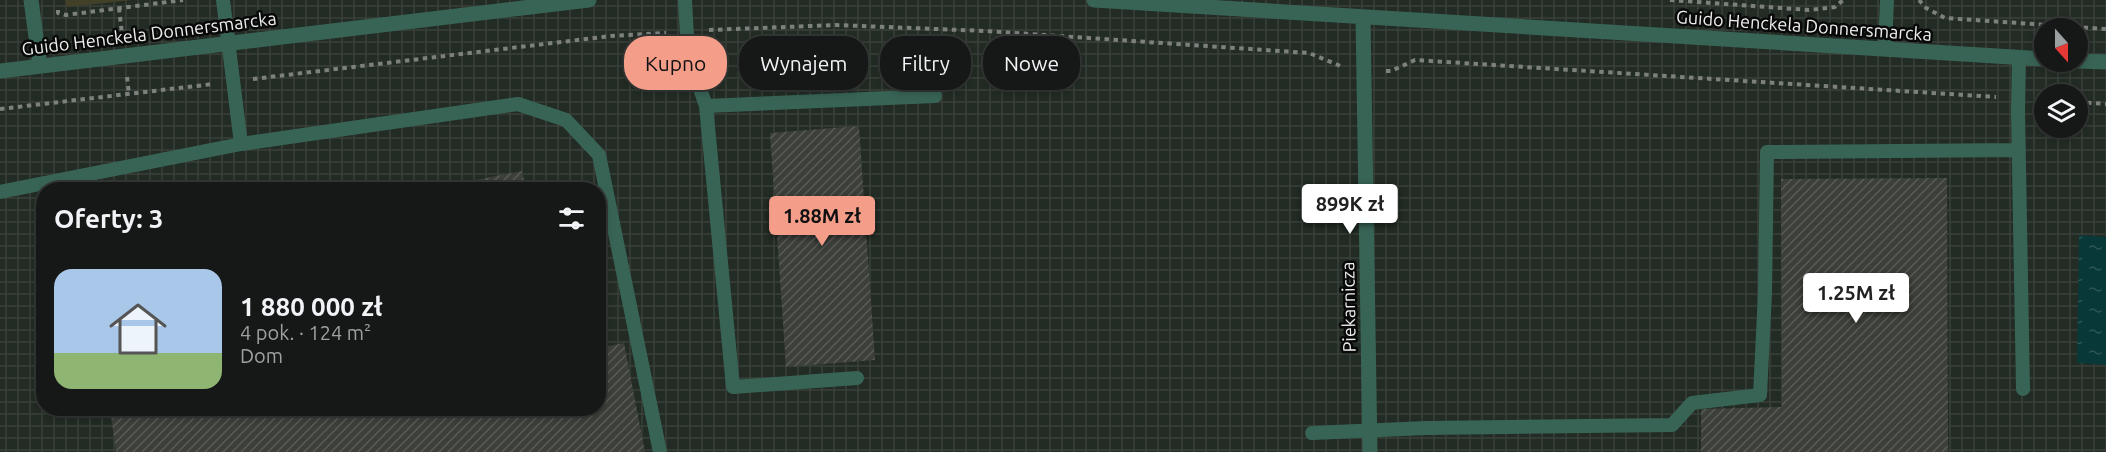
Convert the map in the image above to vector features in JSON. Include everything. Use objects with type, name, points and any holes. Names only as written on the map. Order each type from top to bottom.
[{"type":"street","points":[[31,0],[40,66]]},
{"type":"street","name":"Guido Henckela Donnersmarcka","points":[[0,71],[589,0]]},
{"type":"street","name":"Guido Henckela Donnersmarcka","points":[[1094,0],[2034,58]]},
{"type":"street","name":"Piekarnicza","points":[[1363,17],[1370,452]]},
{"type":"street","points":[[2088,61],[2106,62]]},
{"type":"lane","points":[[223,0],[241,144]]},
{"type":"lane","points":[[685,0],[688,54],[706,106],[733,387],[857,378]]},
{"type":"lane","points":[[1885,49],[1887,0]]},
{"type":"lane","points":[[2019,57],[2024,389]]},
{"type":"lane","points":[[706,106],[935,96]]},
{"type":"lane","points":[[50,182],[241,144],[518,104],[566,120],[598,154],[604,182]]},
{"type":"lane","points":[[1312,434],[1426,428],[1672,425],[1692,403],[1760,395],[1765,293],[1767,152],[2019,150]]},
{"type":"lane","points":[[0,192],[36,185]]},
{"type":"lane","points":[[606,192],[660,452]]},
{"type":"path","points":[[57,6],[58,13],[66,15],[183,0]]},
{"type":"path","points":[[1670,0],[1809,10],[1835,7],[1843,0]]},
{"type":"path","points":[[1919,0],[1926,8],[1945,18],[2106,29]]},
{"type":"path","points":[[1391,71],[1415,60],[2018,98]]},
{"type":"path","points":[[2088,103],[2106,104]]},
{"type":"shaded area","points":[[0,0],[2106,0],[2106,452],[0,452]]},
{"type":"shaded area","points":[[65,0],[132,0],[67,7]]},
{"type":"water","points":[[2079,235],[2106,237],[2106,365],[2077,363]]},
{"type":"building","points":[[859,126],[875,360],[786,367],[770,133]]},
{"type":"building","points":[[522,171],[524,182],[466,182]]},
{"type":"building","points":[[1947,178],[1948,452],[1701,452],[1701,409],[1782,407],[1781,179]]},
{"type":"building","points":[[624,343],[645,452],[116,452],[111,416],[606,416],[606,346]]}]
